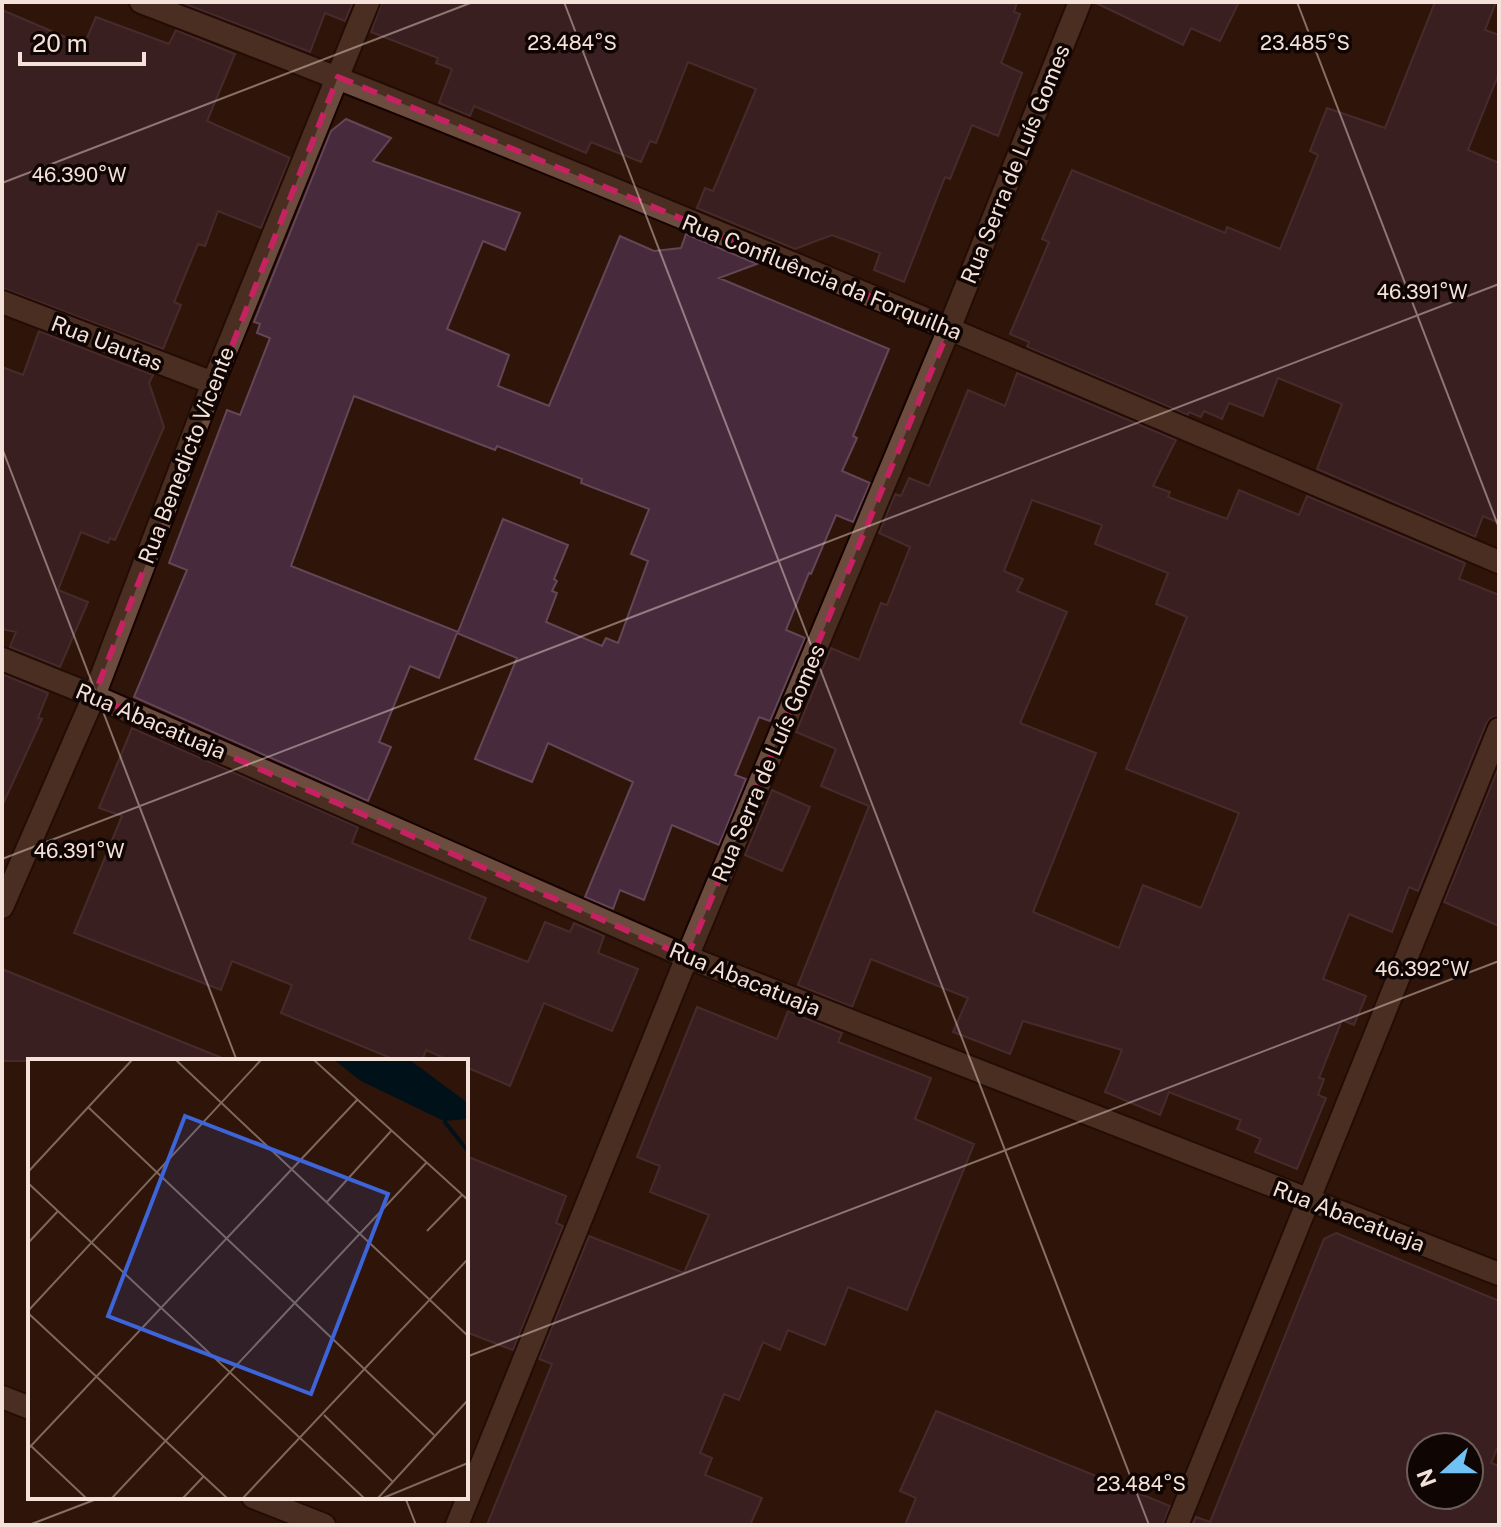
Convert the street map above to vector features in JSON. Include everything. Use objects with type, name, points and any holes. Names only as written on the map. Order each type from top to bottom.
[{"type":"street","name":"Rua Confluência da Forquilha","points":[[141,2],[338,77],[949,329],[1499,562]]},
{"type":"street","name":"Rua Benedicto Vicente","points":[[2,907],[94,696],[213,383],[368,2]]},
{"type":"street","name":"Rua Serra de Luís Gomes","points":[[468,1498],[687,957],[949,329],[1080,2]]},
{"type":"street","name":"Rua Uautas","points":[[2,302],[213,383]]},
{"type":"street","name":"Rua Abacatuaja","points":[[2,659],[94,696],[687,957],[1499,1274]]},
{"type":"street","points":[[1177,1525],[1499,729]]},
{"type":"street","points":[[2,1397],[28,1407]]},
{"type":"street","points":[[258,1499],[324,1525]]},
{"type":"street","name":"Rua Serra de Luís Gomes","points":[[457,1525],[468,1499]]},
{"type":"highlighted area","points":[[338,77],[949,329],[687,957],[94,696]]},
{"type":"building","points":[[180,2],[353,2],[345,21],[325,13],[310,52]]},
{"type":"building","points":[[382,2],[1017,2],[1014,12],[1020,14],[1001,63],[1022,73],[998,136],[972,125],[950,179],[945,177],[904,282],[874,270],[880,253],[832,235],[795,249],[697,208],[705,188],[713,191],[756,89],[688,62],[656,143],[650,141],[641,162],[591,142],[586,153],[474,106],[470,116],[439,103],[452,69],[436,63],[438,58],[371,32]]},
{"type":"building","points":[[1094,2],[1239,2],[1220,41],[1191,28],[1183,45]]},
{"type":"building","points":[[1435,2],[1496,2],[1485,30],[1499,35],[1499,73],[1468,150],[1499,163],[1499,523],[1483,516],[1475,537],[1317,469],[1342,404],[1278,378],[1263,416],[1229,403],[1222,419],[1204,411],[1201,417],[1189,412],[1188,415],[1027,347],[1029,342],[1010,334],[1049,242],[1042,239],[1072,170],[1225,233],[1227,227],[1280,249],[1318,155],[1310,151],[1327,108],[1385,128]]},
{"type":"building","points":[[2,10],[84,45],[96,17],[169,44],[176,30],[235,54],[207,121],[290,158],[261,228],[218,211],[205,246],[198,244],[174,302],[181,305],[163,349],[2,288]]},
{"type":"building","points":[[346,119],[391,138],[373,161],[520,213],[505,250],[483,241],[447,329],[509,355],[498,386],[549,406],[620,236],[654,251],[681,248],[686,234],[757,264],[719,278],[889,349],[842,471],[870,483],[853,522],[836,515],[809,573],[786,630],[805,638],[770,721],[759,717],[735,775],[746,779],[719,845],[672,825],[644,900],[620,890],[613,909],[585,897],[633,782],[548,743],[532,782],[475,759],[517,658],[457,633],[439,678],[410,666],[379,742],[391,747],[368,801],[134,697],[187,570],[169,563],[227,410],[240,415],[270,338],[257,333],[260,324],[254,322],[331,131]],"holes":[[[354,396],[495,450],[497,446],[649,509],[631,554],[648,561],[618,643],[606,638],[602,646],[546,622],[557,593],[552,591],[557,581],[554,579],[568,545],[503,519],[458,632],[291,566]]]},
{"type":"building","points":[[39,331],[153,375],[149,383],[164,427],[115,540],[110,538],[108,543],[81,532],[58,590],[88,602],[60,667],[10,647],[16,632],[2,629],[2,367],[23,375]]},
{"type":"building","points":[[1017,373],[1176,440],[1153,486],[1170,492],[1168,497],[1227,519],[1239,490],[1299,515],[1307,496],[1465,563],[1459,579],[1499,595],[1499,715],[1486,724],[1418,891],[1409,887],[1392,932],[1349,914],[1323,979],[1366,996],[1354,1025],[1342,1020],[1319,1078],[1324,1079],[1318,1095],[1326,1098],[1297,1169],[1255,1152],[1261,1139],[1237,1129],[1241,1120],[1169,1092],[1160,1115],[1105,1092],[1122,1050],[1023,1021],[1010,1054],[953,1032],[968,998],[871,959],[852,1007],[798,985],[869,806],[821,786],[836,749],[796,732],[831,648],[859,660],[881,603],[887,605],[910,547],[879,533],[895,494],[901,496],[909,478],[929,486],[968,390],[1005,406]],"holes":[[[1032,500],[1102,525],[1095,544],[1168,573],[1156,604],[1187,617],[1126,769],[1239,813],[1201,908],[1143,885],[1119,948],[1033,912],[1096,753],[1020,723],[1067,612],[1017,591],[1023,579],[1004,571]]]},
{"type":"building","points":[[2,674],[48,693],[38,718],[42,719],[2,806]]},
{"type":"building","points":[[132,728],[358,827],[352,843],[486,898],[469,939],[528,962],[545,922],[570,932],[574,923],[604,936],[598,953],[638,969],[612,1031],[544,1003],[510,1086],[468,1068],[468,1059],[446,1059],[426,1050],[423,1059],[393,1059],[281,1013],[292,985],[232,961],[221,990],[74,933],[122,816],[99,808]]},
{"type":"building","points":[[1499,766],[1499,926],[1444,902]]},
{"type":"building","points":[[772,790],[810,807],[782,871],[745,855]]},
{"type":"building","points":[[2,969],[225,1059],[28,1059],[2,1061]]},
{"type":"building","points":[[697,1007],[777,1039],[788,1011],[842,1033],[838,1042],[931,1078],[915,1119],[974,1144],[907,1310],[848,1287],[825,1345],[788,1330],[780,1350],[763,1342],[739,1400],[724,1394],[700,1453],[712,1458],[705,1475],[762,1498],[750,1525],[487,1525],[552,1364],[539,1359],[589,1236],[684,1273],[709,1215],[650,1192],[660,1166],[637,1157]]},
{"type":"building","points":[[468,1157],[566,1196],[556,1223],[563,1226],[513,1350],[468,1333]]},
{"type":"building","points":[[1336,1233],[1499,1301],[1499,1444],[1491,1463],[1499,1466],[1499,1525],[1192,1525],[1196,1517],[1210,1522],[1324,1239]]},
{"type":"building","points":[[936,1411],[1170,1506],[1163,1525],[905,1525],[916,1498],[900,1491]]}]
